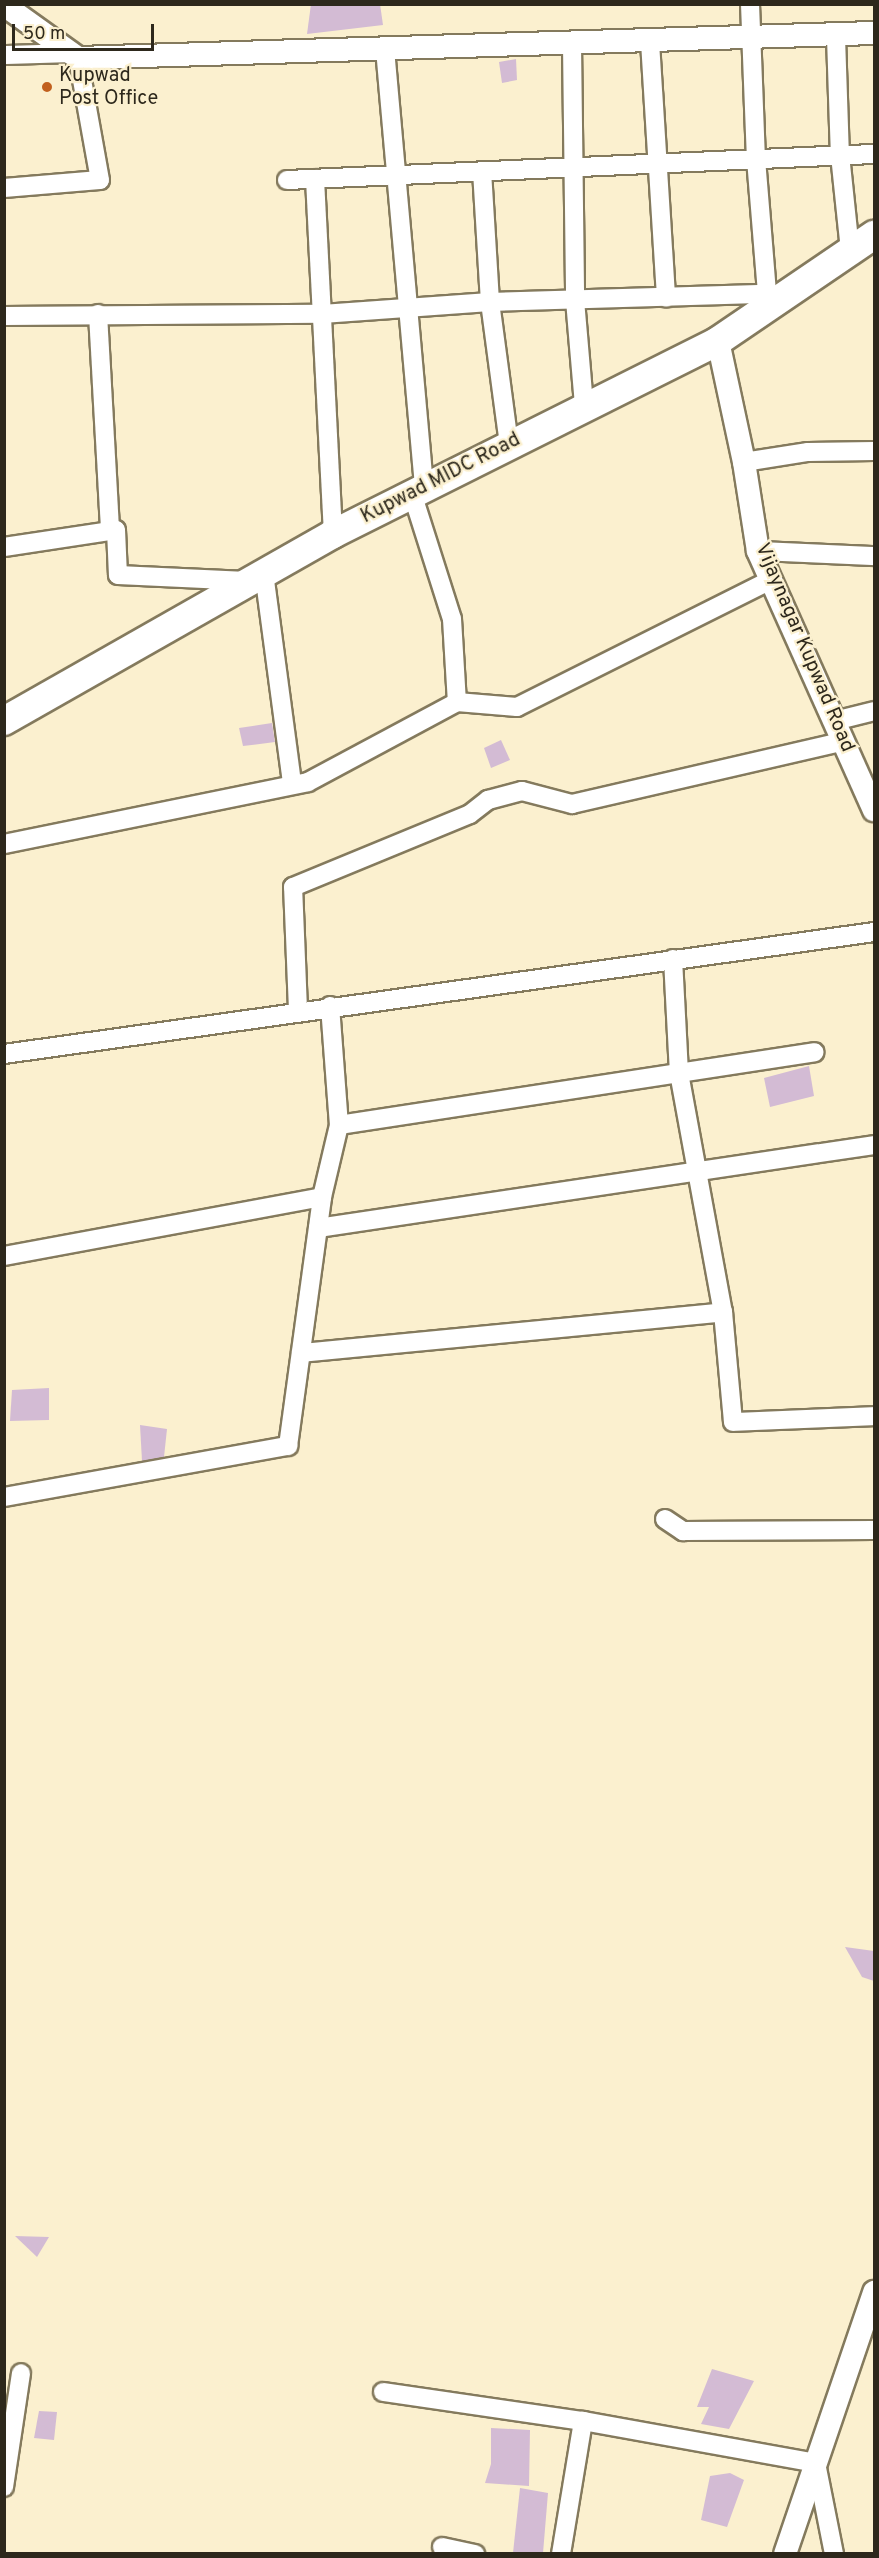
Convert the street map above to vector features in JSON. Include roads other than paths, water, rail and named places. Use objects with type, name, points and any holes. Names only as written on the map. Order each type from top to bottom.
[{"type":"main road","name":"Kupwad MIDC Road","points":[[4,721],[333,534],[584,406],[718,341],[768,300],[874,235]]},
{"type":"street","points":[[4,316],[322,314],[490,302],[666,297],[768,300],[756,159],[750,4]]},
{"type":"street","points":[[4,5],[75,55],[100,180],[4,188]]},
{"type":"street","points":[[4,55],[385,49],[836,37],[874,33]]},
{"type":"street","points":[[836,37],[840,155],[850,250]]},
{"type":"street","points":[[650,42],[666,297]]},
{"type":"street","points":[[572,44],[575,300],[584,406]]},
{"type":"street","points":[[385,49],[408,308],[418,490],[452,619],[457,702]]},
{"type":"street","points":[[287,180],[874,154]]},
{"type":"street","points":[[482,171],[490,302],[509,444]]},
{"type":"street","points":[[315,179],[333,534]]},
{"type":"street","points":[[98,314],[110,531]]},
{"type":"street","name":"Vijaynagar Kupwad Road","points":[[718,341],[744,462],[758,551],[873,805]]},
{"type":"street","points":[[744,462],[808,452],[874,451]]},
{"type":"street","points":[[4,547],[116,531],[118,575],[257,577],[292,784]]},
{"type":"street","points":[[758,551],[874,556]]},
{"type":"street","points":[[4,844],[279,790],[292,784],[308,782],[457,702],[517,707],[771,580]]},
{"type":"street","points":[[298,1010],[293,886],[470,814],[499,797],[522,791],[572,804],[839,731],[874,711]]},
{"type":"street","points":[[4,1054],[298,1010],[874,932]]},
{"type":"street","points":[[673,959],[679,1073],[723,1312],[733,1422],[874,1416]]},
{"type":"street","points":[[4,1497],[288,1446],[322,1197],[339,1125],[330,1006]]},
{"type":"street","points":[[339,1125],[814,1052]]},
{"type":"street","points":[[318,1228],[874,1145]]},
{"type":"street","points":[[4,1256],[322,1197]]},
{"type":"street","points":[[301,1353],[723,1312]]},
{"type":"street","points":[[665,1519],[682,1531],[874,1530]]},
{"type":"street","points":[[785,2553],[874,2292]]},
{"type":"street","points":[[4,2487],[21,2373]]},
{"type":"street","points":[[383,2392],[583,2421],[816,2463]]},
{"type":"street","points":[[561,2553],[583,2421]]},
{"type":"street","points":[[816,2463],[834,2553]]},
{"type":"street","points":[[442,2547],[475,2553]]},
{"type":"place","name":"Kupwad Post Office","points":[[47,87]]}]
